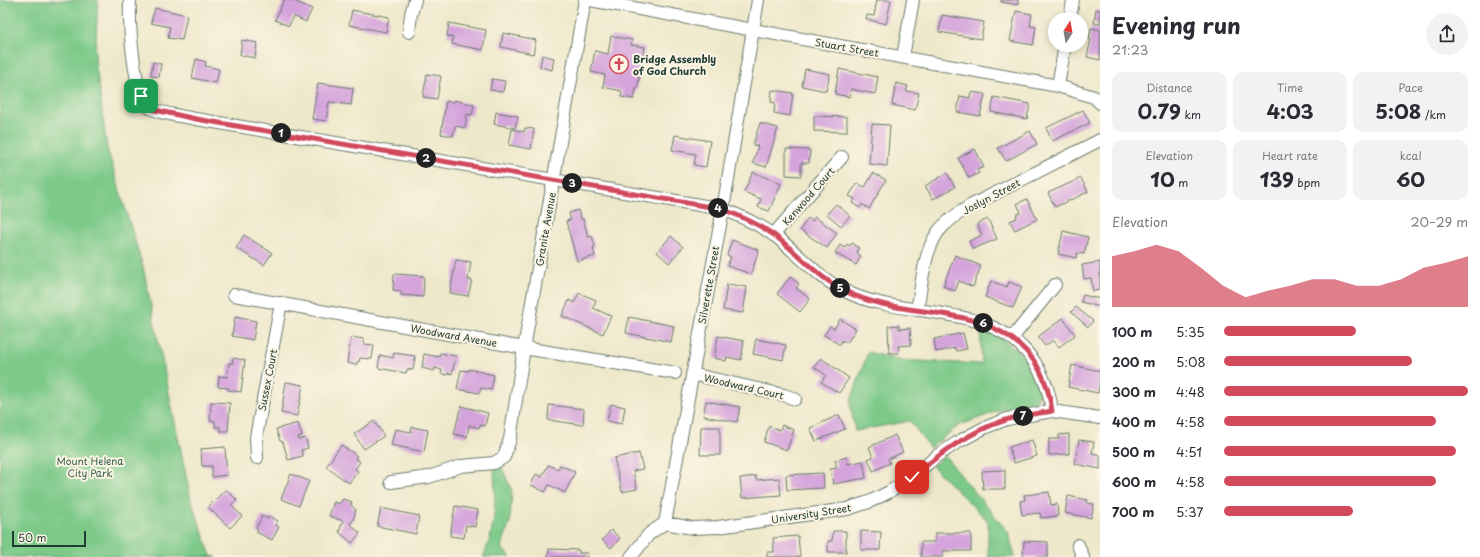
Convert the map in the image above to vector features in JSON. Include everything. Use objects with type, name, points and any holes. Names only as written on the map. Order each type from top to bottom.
[{"type":"street","points":[[130,0],[132,55],[141,96],[148,106],[155,110],[196,119],[722,209],[758,226],[773,235],[826,279],[844,291],[874,302],[985,323],[998,329],[1012,338],[1030,355],[1040,370],[1050,396],[1052,411]]},
{"type":"street","points":[[409,32],[416,0]]},
{"type":"street","name":"Granite Avenue","points":[[392,482],[429,477],[461,466],[494,462],[504,457],[510,439],[524,348],[585,0]]},
{"type":"street","name":"Stuart Street","points":[[590,0],[1058,86],[1094,97],[1100,103]]},
{"type":"street","name":"Silverette Street","points":[[665,523],[758,0]]},
{"type":"street","points":[[903,57],[913,0]]},
{"type":"street","points":[[1071,12],[1073,0]]},
{"type":"street","points":[[1058,86],[1064,52]]},
{"type":"street","name":"Joslyn Street","points":[[917,310],[926,258],[938,233],[957,214],[1100,140]]},
{"type":"street","name":"Kenwood Court","points":[[773,235],[842,157]]},
{"type":"street","points":[[1012,338],[1055,285]]},
{"type":"street","name":"Woodward Avenue","points":[[234,295],[524,348],[675,373]]},
{"type":"street","name":"Sussex Court","points":[[257,458],[256,437],[281,303]]},
{"type":"street","name":"Woodward Court","points":[[692,374],[784,395],[795,399]]},
{"type":"street","name":"University Street","points":[[665,523],[692,528],[718,527],[847,509],[869,502],[889,492],[912,477],[938,455],[958,442],[984,428],[1007,419],[1052,411],[1100,418]]},
{"type":"street","points":[[631,557],[649,534],[665,523]]},
{"type":"street","points":[[1078,545],[1083,557]]},
{"type":"green space","name":"Mount Helena City Park","points":[[0,0],[98,0],[95,58],[107,148],[143,267],[191,500],[211,556],[217,557],[0,557]]},
{"type":"green space","points":[[980,326],[999,335],[1024,357],[1038,387],[1039,395],[1036,402],[1000,410],[958,426],[930,448],[910,421],[855,431],[850,403],[868,352],[898,360],[982,364]]},
{"type":"green space","points":[[945,456],[1008,532],[1015,557],[988,557],[988,521],[932,466]]},
{"type":"green space","points":[[501,465],[512,491],[510,522],[501,548],[511,557],[483,557],[488,546],[493,524],[495,503],[494,469]]},
{"type":"building","points":[[284,0],[292,0],[312,9],[306,22],[293,16],[289,26],[275,20]]},
{"type":"building","points":[[877,0],[891,0],[886,24],[866,19],[867,15],[874,16]]},
{"type":"building","points":[[1001,0],[1018,0],[1018,5],[1001,2]]},
{"type":"building","points":[[155,8],[187,15],[182,40],[168,38],[170,27],[151,23]]},
{"type":"building","points":[[1096,9],[1100,10],[1100,24],[1094,23]]},
{"type":"building","points":[[352,10],[389,17],[386,32],[349,25]]},
{"type":"building","points":[[1016,11],[1032,14],[1030,26],[1036,27],[1033,45],[1010,41]]},
{"type":"building","points":[[942,15],[984,22],[981,39],[939,32]]},
{"type":"building","points":[[449,23],[486,30],[483,50],[452,44],[453,37],[447,36]]},
{"type":"building","points":[[1091,28],[1100,30],[1100,60],[1087,57],[1091,39],[1089,39]]},
{"type":"building","points":[[503,33],[536,40],[533,54],[501,47]]},
{"type":"building","points":[[611,36],[632,40],[631,45],[645,47],[634,99],[621,97],[622,91],[603,87],[605,75],[591,72],[595,51],[608,54]]},
{"type":"building","points":[[242,40],[257,43],[255,58],[240,55]]},
{"type":"building","points":[[542,55],[554,58],[552,70],[540,67]]},
{"type":"building","points":[[196,59],[206,62],[205,66],[219,69],[216,83],[192,78]]},
{"type":"building","points":[[153,62],[161,64],[159,77],[151,76]]},
{"type":"building","points":[[805,69],[830,74],[826,91],[802,86]]},
{"type":"building","points":[[839,69],[878,77],[875,94],[851,89],[850,97],[835,94]]},
{"type":"building","points":[[427,74],[441,76],[437,99],[423,97]]},
{"type":"building","points":[[492,79],[505,81],[503,92],[490,90]]},
{"type":"building","points":[[318,83],[353,88],[351,105],[329,102],[326,121],[312,119]]},
{"type":"building","points":[[896,83],[908,86],[906,91],[919,93],[915,110],[892,105]]},
{"type":"building","points":[[772,90],[793,93],[790,116],[774,113],[775,103],[771,102]]},
{"type":"building","points":[[971,92],[985,94],[980,116],[957,112],[960,96],[970,98]]},
{"type":"building","points":[[994,97],[1030,104],[1027,119],[991,112]]},
{"type":"building","points":[[454,100],[474,105],[472,115],[467,114],[465,128],[455,126],[453,136],[441,134],[446,101],[454,102]]},
{"type":"building","points":[[1083,110],[1090,123],[1052,141],[1046,128]]},
{"type":"building","points":[[496,112],[518,116],[515,128],[494,124]]},
{"type":"building","points":[[814,116],[847,117],[847,132],[814,131]]},
{"type":"building","points":[[760,123],[778,128],[766,167],[753,163],[758,146],[753,145]]},
{"type":"building","points":[[872,124],[890,125],[887,166],[869,164]]},
{"type":"building","points":[[525,128],[534,129],[531,149],[509,145],[512,129],[524,132]]},
{"type":"building","points":[[1030,131],[1037,144],[1006,161],[998,148]]},
{"type":"building","points":[[675,135],[710,141],[706,167],[694,165],[696,154],[672,150]]},
{"type":"building","points":[[786,149],[810,150],[809,163],[801,163],[801,176],[786,175]]},
{"type":"building","points":[[975,149],[984,167],[977,170],[979,173],[969,178],[958,158]]},
{"type":"building","points":[[753,172],[781,184],[769,211],[758,207],[761,199],[744,192]]},
{"type":"building","points":[[873,173],[886,180],[869,209],[862,204],[860,208],[852,203],[855,199],[849,196],[857,183],[865,187]]},
{"type":"building","points":[[947,173],[955,187],[933,199],[925,186]]},
{"type":"building","points":[[1081,178],[1088,192],[1055,207],[1048,193]]},
{"type":"building","points":[[1027,199],[1037,219],[1015,230],[1010,221],[1017,218],[1016,215],[1021,212],[1017,204]]},
{"type":"building","points":[[836,204],[850,216],[841,226],[827,214]]},
{"type":"building","points":[[578,210],[581,219],[583,219],[588,237],[592,236],[595,247],[593,248],[595,256],[577,261],[566,221],[571,220],[569,213]]},
{"type":"building","points":[[815,217],[837,233],[827,248],[800,230],[808,218],[812,221]]},
{"type":"building","points":[[988,219],[997,239],[973,249],[969,241],[982,235],[977,224]]},
{"type":"building","points":[[1063,231],[1088,237],[1084,254],[1077,253],[1076,258],[1058,254]]},
{"type":"building","points":[[244,235],[272,253],[264,265],[236,248]]},
{"type":"building","points":[[671,236],[683,247],[669,263],[657,252]]},
{"type":"building","points":[[732,240],[759,250],[751,274],[727,266],[731,257],[727,255]]},
{"type":"building","points":[[852,243],[859,248],[857,251],[861,256],[856,265],[835,253],[840,245],[845,248],[847,244],[850,246]]},
{"type":"building","points":[[955,255],[981,266],[973,287],[959,281],[955,291],[943,286]]},
{"type":"building","points":[[456,260],[471,262],[468,280],[472,280],[468,296],[450,293]]},
{"type":"building","points":[[1100,262],[1100,290],[1093,291],[1091,278],[1084,279],[1082,265]]},
{"type":"building","points":[[394,274],[424,276],[423,297],[401,295],[401,291],[393,290]]},
{"type":"building","points":[[790,277],[799,284],[796,288],[810,299],[800,312],[777,294]]},
{"type":"building","points":[[991,281],[1007,287],[1009,282],[1022,287],[1013,308],[985,297]]},
{"type":"building","points":[[727,284],[747,287],[743,313],[723,310]]},
{"type":"building","points":[[579,293],[596,300],[593,308],[611,316],[603,334],[562,316],[569,300],[574,303]]},
{"type":"building","points":[[1083,295],[1100,299],[1100,307],[1081,302]]},
{"type":"building","points":[[1076,307],[1093,321],[1088,327],[1071,312]]},
{"type":"building","points":[[235,317],[256,321],[253,340],[232,336]]},
{"type":"building","points":[[629,317],[674,326],[671,342],[626,333]]},
{"type":"building","points":[[1063,318],[1075,335],[1059,347],[1053,340],[1045,346],[1038,337]]},
{"type":"building","points":[[840,319],[856,329],[847,343],[842,340],[840,345],[824,335],[830,326],[834,329]]},
{"type":"building","points":[[899,325],[899,329],[910,328],[911,345],[898,346],[899,353],[889,353],[888,326]]},
{"type":"building","points":[[963,333],[967,349],[956,351],[955,348],[936,352],[934,339]]},
{"type":"building","points":[[718,336],[744,341],[741,360],[727,357],[726,361],[714,358]]},
{"type":"building","points":[[351,337],[364,339],[364,344],[374,345],[372,359],[360,358],[356,365],[347,363]]},
{"type":"building","points":[[756,339],[786,345],[783,360],[753,354]]},
{"type":"building","points":[[394,353],[415,356],[413,370],[407,369],[406,373],[378,368],[380,355],[393,358]]},
{"type":"building","points":[[440,353],[456,356],[452,374],[441,374],[442,370],[435,368],[434,371],[422,368],[424,354],[439,357]]},
{"type":"building","points":[[233,358],[245,360],[241,392],[228,390],[229,388],[218,387],[219,376],[227,377],[229,363],[232,364]]},
{"type":"building","points":[[821,358],[849,378],[839,393],[821,382],[826,375],[814,367]]},
{"type":"building","points":[[1072,365],[1100,371],[1098,393],[1068,387]]},
{"type":"building","points":[[469,369],[494,375],[491,390],[481,388],[479,393],[457,389],[461,370],[469,371]]},
{"type":"building","points":[[286,382],[303,385],[297,416],[281,413]]},
{"type":"building","points":[[706,401],[740,407],[737,422],[703,416]]},
{"type":"building","points":[[211,402],[230,403],[228,431],[220,431],[220,427],[215,427],[215,421],[210,421]]},
{"type":"building","points":[[611,404],[625,407],[622,424],[607,421]]},
{"type":"building","points":[[549,405],[584,409],[583,425],[548,420]]},
{"type":"building","points":[[461,406],[488,413],[485,426],[480,425],[479,428],[469,425],[467,437],[454,434]]},
{"type":"building","points":[[839,415],[845,429],[816,441],[810,428]]},
{"type":"building","points":[[374,421],[384,436],[364,449],[354,434]]},
{"type":"building","points":[[298,423],[302,436],[298,437],[299,440],[305,438],[308,448],[301,450],[303,456],[288,460],[283,442],[280,441],[276,429]]},
{"type":"building","points":[[782,425],[794,430],[787,450],[764,442],[769,426],[780,430]]},
{"type":"building","points":[[412,427],[428,430],[424,452],[391,445],[395,429],[411,432]]},
{"type":"building","points":[[701,427],[720,427],[720,455],[700,455]]},
{"type":"building","points":[[1069,434],[1069,454],[1049,455],[1049,439],[1059,439],[1059,435]]},
{"type":"building","points":[[895,435],[903,452],[888,459],[890,463],[873,471],[868,459],[873,457],[869,447]]},
{"type":"building","points":[[1032,440],[1037,456],[1014,463],[1009,447]]},
{"type":"building","points":[[1079,440],[1094,442],[1092,453],[1100,455],[1100,469],[1075,464]]},
{"type":"building","points":[[341,445],[357,456],[355,458],[360,462],[355,469],[358,471],[349,483],[326,467]]},
{"type":"building","points":[[225,447],[227,475],[212,477],[212,466],[202,466],[201,449]]},
{"type":"building","points":[[639,453],[643,469],[633,471],[637,489],[622,492],[614,458]]},
{"type":"building","points":[[847,457],[848,464],[863,461],[866,478],[833,484],[830,469],[837,468],[835,460]]},
{"type":"building","points":[[548,465],[558,469],[560,465],[575,472],[565,493],[549,485],[545,492],[531,485],[536,474],[542,477]]},
{"type":"building","points":[[1005,470],[1005,489],[983,489],[982,471]]},
{"type":"building","points":[[823,473],[824,488],[787,490],[786,475]]},
{"type":"building","points":[[291,474],[309,481],[299,506],[281,499]]},
{"type":"building","points":[[756,476],[756,480],[779,478],[781,495],[742,498],[740,478]]},
{"type":"building","points":[[226,489],[237,500],[231,505],[242,516],[230,528],[208,507]]},
{"type":"building","points":[[1049,492],[1051,505],[1057,504],[1058,516],[1041,518],[1040,513],[1022,515],[1020,501],[1025,500],[1024,495]]},
{"type":"building","points":[[1068,496],[1088,500],[1087,503],[1094,504],[1091,518],[1065,513]]},
{"type":"building","points":[[343,499],[352,502],[351,505],[356,510],[350,524],[360,533],[352,543],[339,532],[343,521],[329,516],[334,502],[339,504]]},
{"type":"building","points":[[455,506],[478,510],[475,527],[466,525],[464,538],[450,536]]},
{"type":"building","points":[[381,508],[419,516],[416,534],[377,526]]},
{"type":"building","points":[[262,516],[268,519],[269,516],[278,521],[275,525],[279,527],[272,540],[256,532],[258,530],[256,528]]},
{"type":"building","points":[[611,530],[620,538],[611,548],[602,540]]},
{"type":"building","points":[[833,531],[846,531],[846,552],[828,552],[828,541],[832,541]]},
{"type":"building","points":[[861,531],[881,532],[880,550],[861,550]]},
{"type":"building","points":[[935,533],[971,533],[971,551],[943,551],[943,557],[921,557],[921,542],[935,542]]},
{"type":"building","points":[[798,536],[800,557],[767,557],[767,552],[774,552],[773,538]]},
{"type":"building","points":[[1024,541],[1048,542],[1048,557],[1023,557]]},
{"type":"building","points":[[549,549],[579,550],[579,553],[588,553],[587,557],[548,557]]},
{"type":"place","name":"Bridge Assembly of God Church","points":[[619,64]]},
{"type":"route","points":[[141,96],[148,106],[155,110],[196,119],[722,209],[758,226],[773,235],[826,279],[844,291],[874,302],[985,323],[1012,338],[1030,355],[1040,370],[1046,382],[1052,411],[1007,419],[984,428],[938,455],[912,477]]}]
